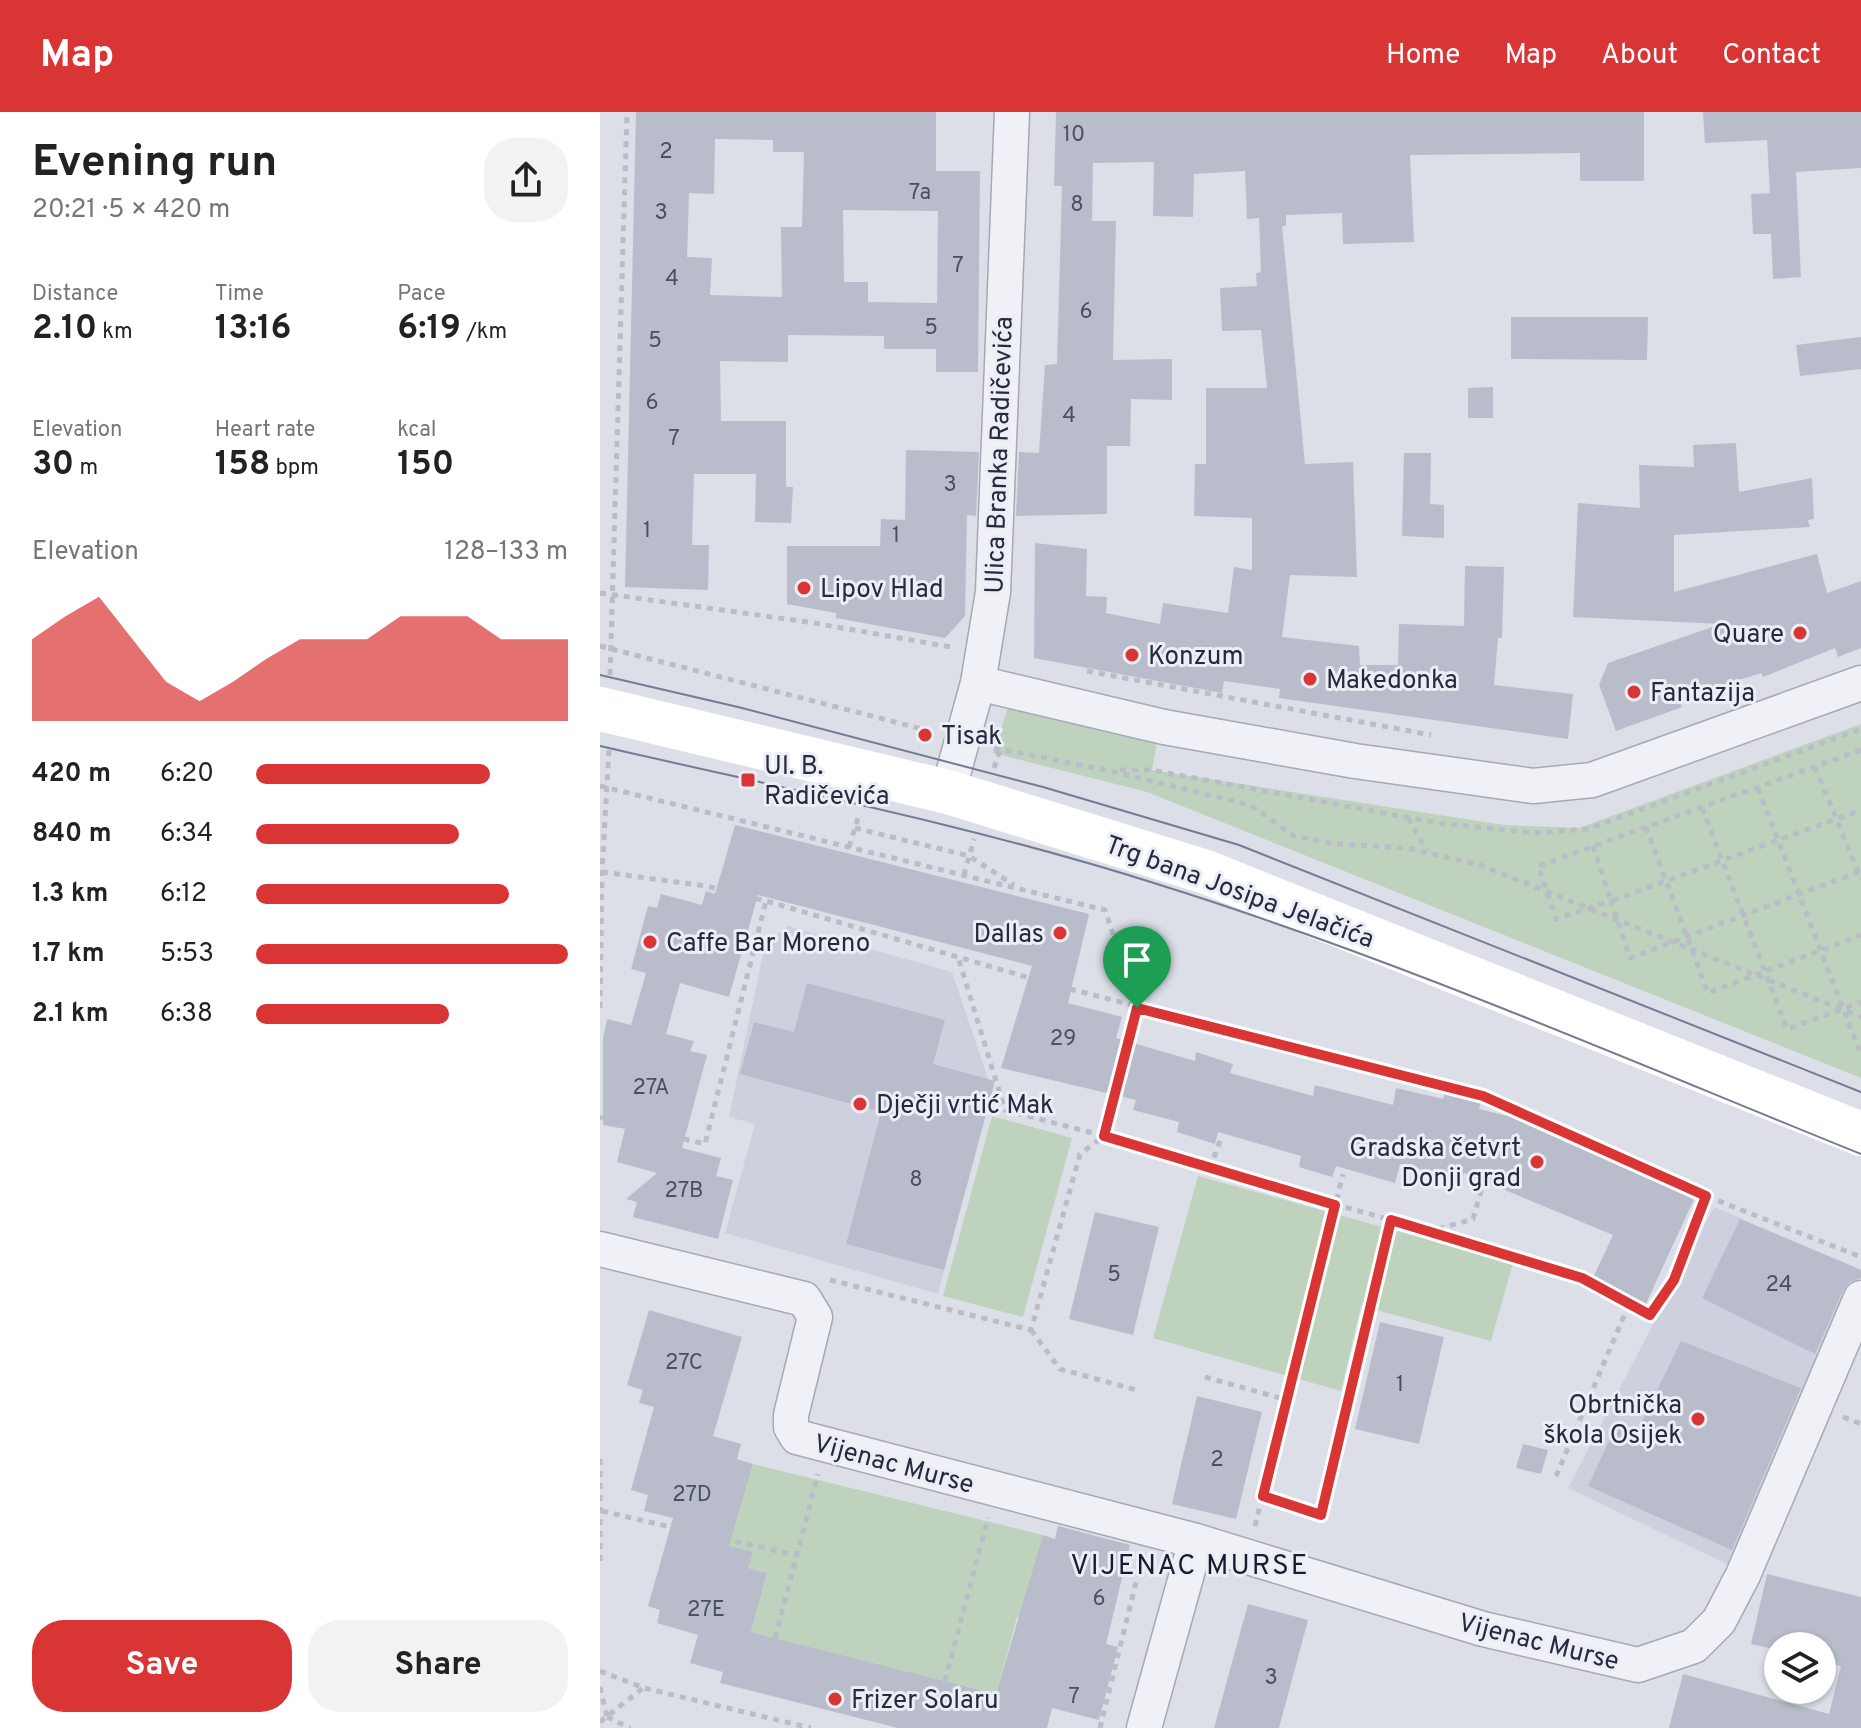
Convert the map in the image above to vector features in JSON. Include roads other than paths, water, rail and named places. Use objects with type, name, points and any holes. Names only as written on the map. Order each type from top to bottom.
[{"type":"main road","name":"Trg bana Josipa Jelačića","points":[[605,710],[948,792],[1206,872],[1861,1134]]},
{"type":"street","name":"Ulica Branka Radičevića","points":[[948,792],[981,668],[993,592],[1012,112]]},
{"type":"street","points":[[981,668],[1164,727],[1355,761],[1533,786],[1592,780],[1861,683]]},
{"type":"street","name":"Vijenac Murse","points":[[600,1249],[804,1299],[817,1292],[815,1317],[791,1427],[797,1437],[1196,1541],[1483,1629],[1638,1665],[1694,1646],[1719,1621],[1743,1575],[1861,1298]]},
{"type":"street","points":[[1144,1728],[1196,1541]]},
{"type":"tram line","points":[[600,675],[738,707],[1043,787],[1239,845],[1861,1092]]},
{"type":"tram line","points":[[600,746],[950,826],[1088,863],[1247,913],[1424,978],[1861,1154]]},
{"type":"place","name":"Lipov Hlad","points":[[804,588]]},
{"type":"place","name":"Quare","points":[[1800,633]]},
{"type":"place","name":"Konzum","points":[[1132,655]]},
{"type":"place","name":"Makedonka","points":[[1310,679]]},
{"type":"place","name":"Fantazija","points":[[1634,692]]},
{"type":"place","name":"Tisak","points":[[925,735]]},
{"type":"place","name":"Ul. B. Radičevića","points":[[748,780]]},
{"type":"place","name":"Dallas","points":[[1060,933]]},
{"type":"place","name":"Caffe Bar Moreno","points":[[650,942]]},
{"type":"place","name":"Dječji vrtić Mak","points":[[860,1104]]},
{"type":"place","name":"Gradska četvrt Donji grad","points":[[1537,1162]]},
{"type":"place","name":"Obrtnička škola Osijek","points":[[1698,1419]]},
{"type":"place","name":"Frizer Solaru","points":[[835,1699]]},
{"type":"district","name":"VIJENAC MURSE","points":[[1190,1564]]}]
